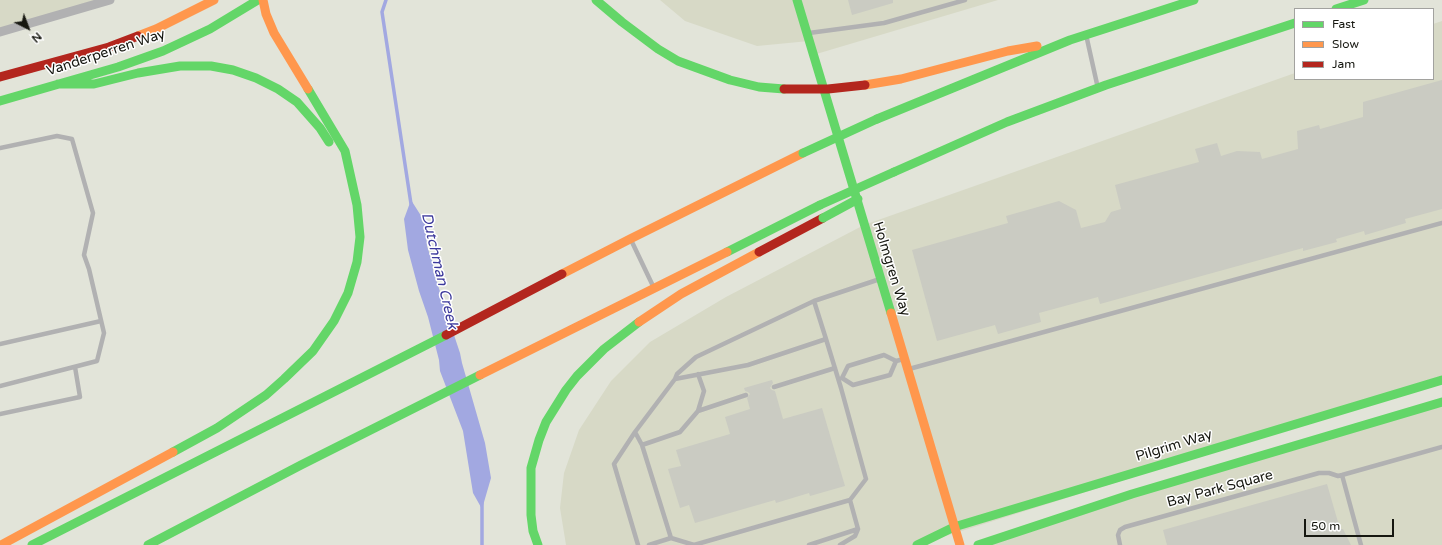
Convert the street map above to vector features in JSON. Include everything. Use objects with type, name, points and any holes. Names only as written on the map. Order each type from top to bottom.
[{"type":"main road","name":"Vanderperren Way","points":[[0,77],[109,47],[156,29],[214,0]]},
{"type":"main road","name":"Vanderperren Way","points":[[0,101],[118,67],[163,51],[210,29],[258,0]]},
{"type":"main road","points":[[1,545],[217,428],[266,395],[313,351],[334,321],[348,293],[357,262],[360,237],[357,204],[345,151],[274,33],[266,14],[263,0]]},
{"type":"main road","points":[[596,0],[622,22],[678,61],[730,80],[759,87],[784,89],[828,89],[865,85],[901,79],[1008,51],[1070,40]]},
{"type":"main road","name":"Holmgren Way","points":[[797,0],[880,280],[900,360],[907,370],[960,545]]},
{"type":"main road","points":[[32,545],[473,322],[630,239],[803,153],[877,119],[1070,40],[1194,0]]},
{"type":"main road","points":[[1339,8],[1364,0]]},
{"type":"main road","points":[[148,545],[301,465],[820,205],[1007,122],[1098,88],[1294,23]]},
{"type":"main road","points":[[58,84],[94,84],[138,73],[180,66],[211,66],[233,70],[256,78],[278,89],[296,102],[320,128],[349,172]]},
{"type":"main road","points":[[538,545],[533,530],[531,515],[531,468],[546,422],[566,390],[577,376],[604,349],[660,306],[854,202],[883,177]]},
{"type":"main road","name":"Pilgrim Way","points":[[917,545],[954,526],[1442,380]]},
{"type":"main road","points":[[978,545],[1132,494],[1442,402]]},
{"type":"street","points":[[0,32],[110,0]]},
{"type":"lane","points":[[807,34],[884,23],[965,0]]},
{"type":"lane","points":[[1086,35],[1098,88]]},
{"type":"lane","points":[[0,148],[57,136],[72,139],[93,213],[84,255],[89,269],[104,333],[97,361],[0,386]]},
{"type":"lane","points":[[907,370],[1442,223]]},
{"type":"lane","points":[[630,239],[654,289]]},
{"type":"lane","points":[[638,545],[614,464],[635,432],[678,374],[696,357],[814,301],[880,280]]},
{"type":"lane","points":[[649,545],[671,538],[694,545],[850,500],[866,479],[835,368],[814,301]]},
{"type":"lane","points":[[0,344],[101,322]]},
{"type":"lane","points":[[675,379],[748,365],[826,339]]},
{"type":"lane","points":[[884,355],[900,360],[890,375],[853,385],[842,378],[848,366],[884,355]]},
{"type":"lane","points":[[0,414],[80,398],[75,367]]},
{"type":"lane","points":[[774,387],[835,368]]},
{"type":"lane","points":[[642,445],[680,432],[698,411],[704,391],[698,374]]},
{"type":"lane","points":[[698,411],[746,395]]},
{"type":"lane","points":[[635,432],[642,445],[671,538]]},
{"type":"lane","points":[[1361,545],[1342,475],[1442,447]]},
{"type":"lane","name":"Bay Park Square","points":[[1120,545],[1118,535],[1120,530],[1125,527],[1319,473],[1329,473],[1338,476],[1342,475]]},
{"type":"lane","points":[[840,545],[855,536],[858,529],[850,500]]},
{"type":"lane","points":[[809,545],[858,529]]},
{"type":"shaded area","points":[[0,0],[110,0],[0,32]]},
{"type":"shaded area","points":[[660,0],[998,0],[813,55],[809,41],[757,46],[685,21]]},
{"type":"shaded area","points":[[1442,21],[1442,380],[917,545],[566,545],[560,508],[564,473],[579,430],[611,381],[650,342],[726,297],[864,225],[1294,73],[1294,80],[1434,80],[1434,24]]},
{"type":"shaded area","points":[[1442,402],[1442,545],[978,545]]},
{"type":"water","points":[[411,200],[425,222],[427,246],[433,264],[433,270],[460,353],[485,443],[491,478],[482,509],[473,493],[463,431],[440,371],[439,360],[428,317],[408,250],[404,219]]},
{"type":"building","points":[[848,0],[893,0],[893,3],[852,15]]},
{"type":"building","points":[[1442,80],[1442,209],[1405,219],[1406,223],[1365,235],[1364,231],[1336,239],[1337,242],[1303,251],[1303,248],[1100,304],[1098,297],[1039,313],[1041,322],[998,334],[995,325],[937,341],[912,250],[1008,223],[1006,216],[1059,201],[1076,210],[1081,228],[1105,222],[1111,212],[1121,209],[1115,185],[1199,162],[1195,149],[1217,143],[1221,156],[1237,151],[1260,152],[1262,159],[1298,149],[1297,131],[1319,125],[1320,129],[1363,117],[1363,102]]},
{"type":"building","points":[[772,380],[773,383],[770,388],[775,391],[783,419],[822,408],[845,486],[810,496],[809,493],[776,503],[775,500],[695,523],[689,505],[680,508],[668,469],[681,466],[676,450],[730,434],[725,417],[750,409],[747,398],[750,394],[745,391],[744,388]]},
{"type":"building","points":[[1327,484],[1340,529],[1343,529],[1351,545],[1167,545],[1163,530]]},
{"type":"waterway","name":"Dutchman Creek","points":[[386,0],[382,12],[411,204]]},
{"type":"waterway","name":"Dutchman Creek","points":[[482,503],[482,545]]},
{"type":"traffic: fast","points":[[0,101],[118,67],[163,51],[210,29],[258,0]]},
{"type":"traffic: fast","points":[[596,0],[658,49],[678,61],[730,80],[759,87],[784,89]]},
{"type":"traffic: fast","points":[[797,0],[891,313]]},
{"type":"traffic: fast","points":[[877,119],[1070,40],[1194,0]]},
{"type":"traffic: fast","points":[[1339,8],[1364,0]]},
{"type":"traffic: fast","points":[[894,172],[1007,122],[1106,85],[1294,23]]},
{"type":"traffic: fast","points":[[58,84],[94,84],[138,73],[180,66],[211,66],[233,70],[256,78],[278,89],[297,102],[320,128],[329,142]]},
{"type":"traffic: fast","points":[[173,452],[217,428],[266,395],[284,379],[313,351],[334,321],[348,293],[357,262],[360,237],[357,205],[345,151],[308,89]]},
{"type":"traffic: fast","points":[[803,153],[877,119]]},
{"type":"traffic: fast","points":[[820,205],[894,172]]},
{"type":"traffic: fast","points":[[823,218],[858,199]]},
{"type":"traffic: fast","points":[[727,252],[820,205]]},
{"type":"traffic: fast","points":[[538,545],[533,531],[531,515],[531,468],[546,422],[566,390],[577,376],[604,349],[639,322]]},
{"type":"traffic: fast","points":[[32,545],[446,335]]},
{"type":"traffic: fast","points":[[148,545],[301,465],[480,375]]},
{"type":"traffic: fast","points":[[917,545],[954,527],[1442,380]]},
{"type":"traffic: fast","points":[[978,545],[1132,494],[1442,402]]},
{"type":"traffic: slow","points":[[138,36],[156,29],[214,0]]},
{"type":"traffic: slow","points":[[263,0],[266,14],[274,33],[308,89]]},
{"type":"traffic: slow","points":[[865,85],[901,79],[1008,51],[1037,46]]},
{"type":"traffic: slow","points":[[562,274],[803,153]]},
{"type":"traffic: slow","points":[[480,375],[727,252]]},
{"type":"traffic: slow","points":[[639,322],[681,294],[759,252]]},
{"type":"traffic: slow","points":[[891,313],[960,545]]},
{"type":"traffic: slow","points":[[1,545],[173,452]]},
{"type":"traffic: jam","points":[[0,77],[109,47],[138,36]]},
{"type":"traffic: jam","points":[[784,89],[828,89],[865,85]]},
{"type":"traffic: jam","points":[[759,252],[823,218]]},
{"type":"traffic: jam","points":[[446,335],[562,274]]}]
